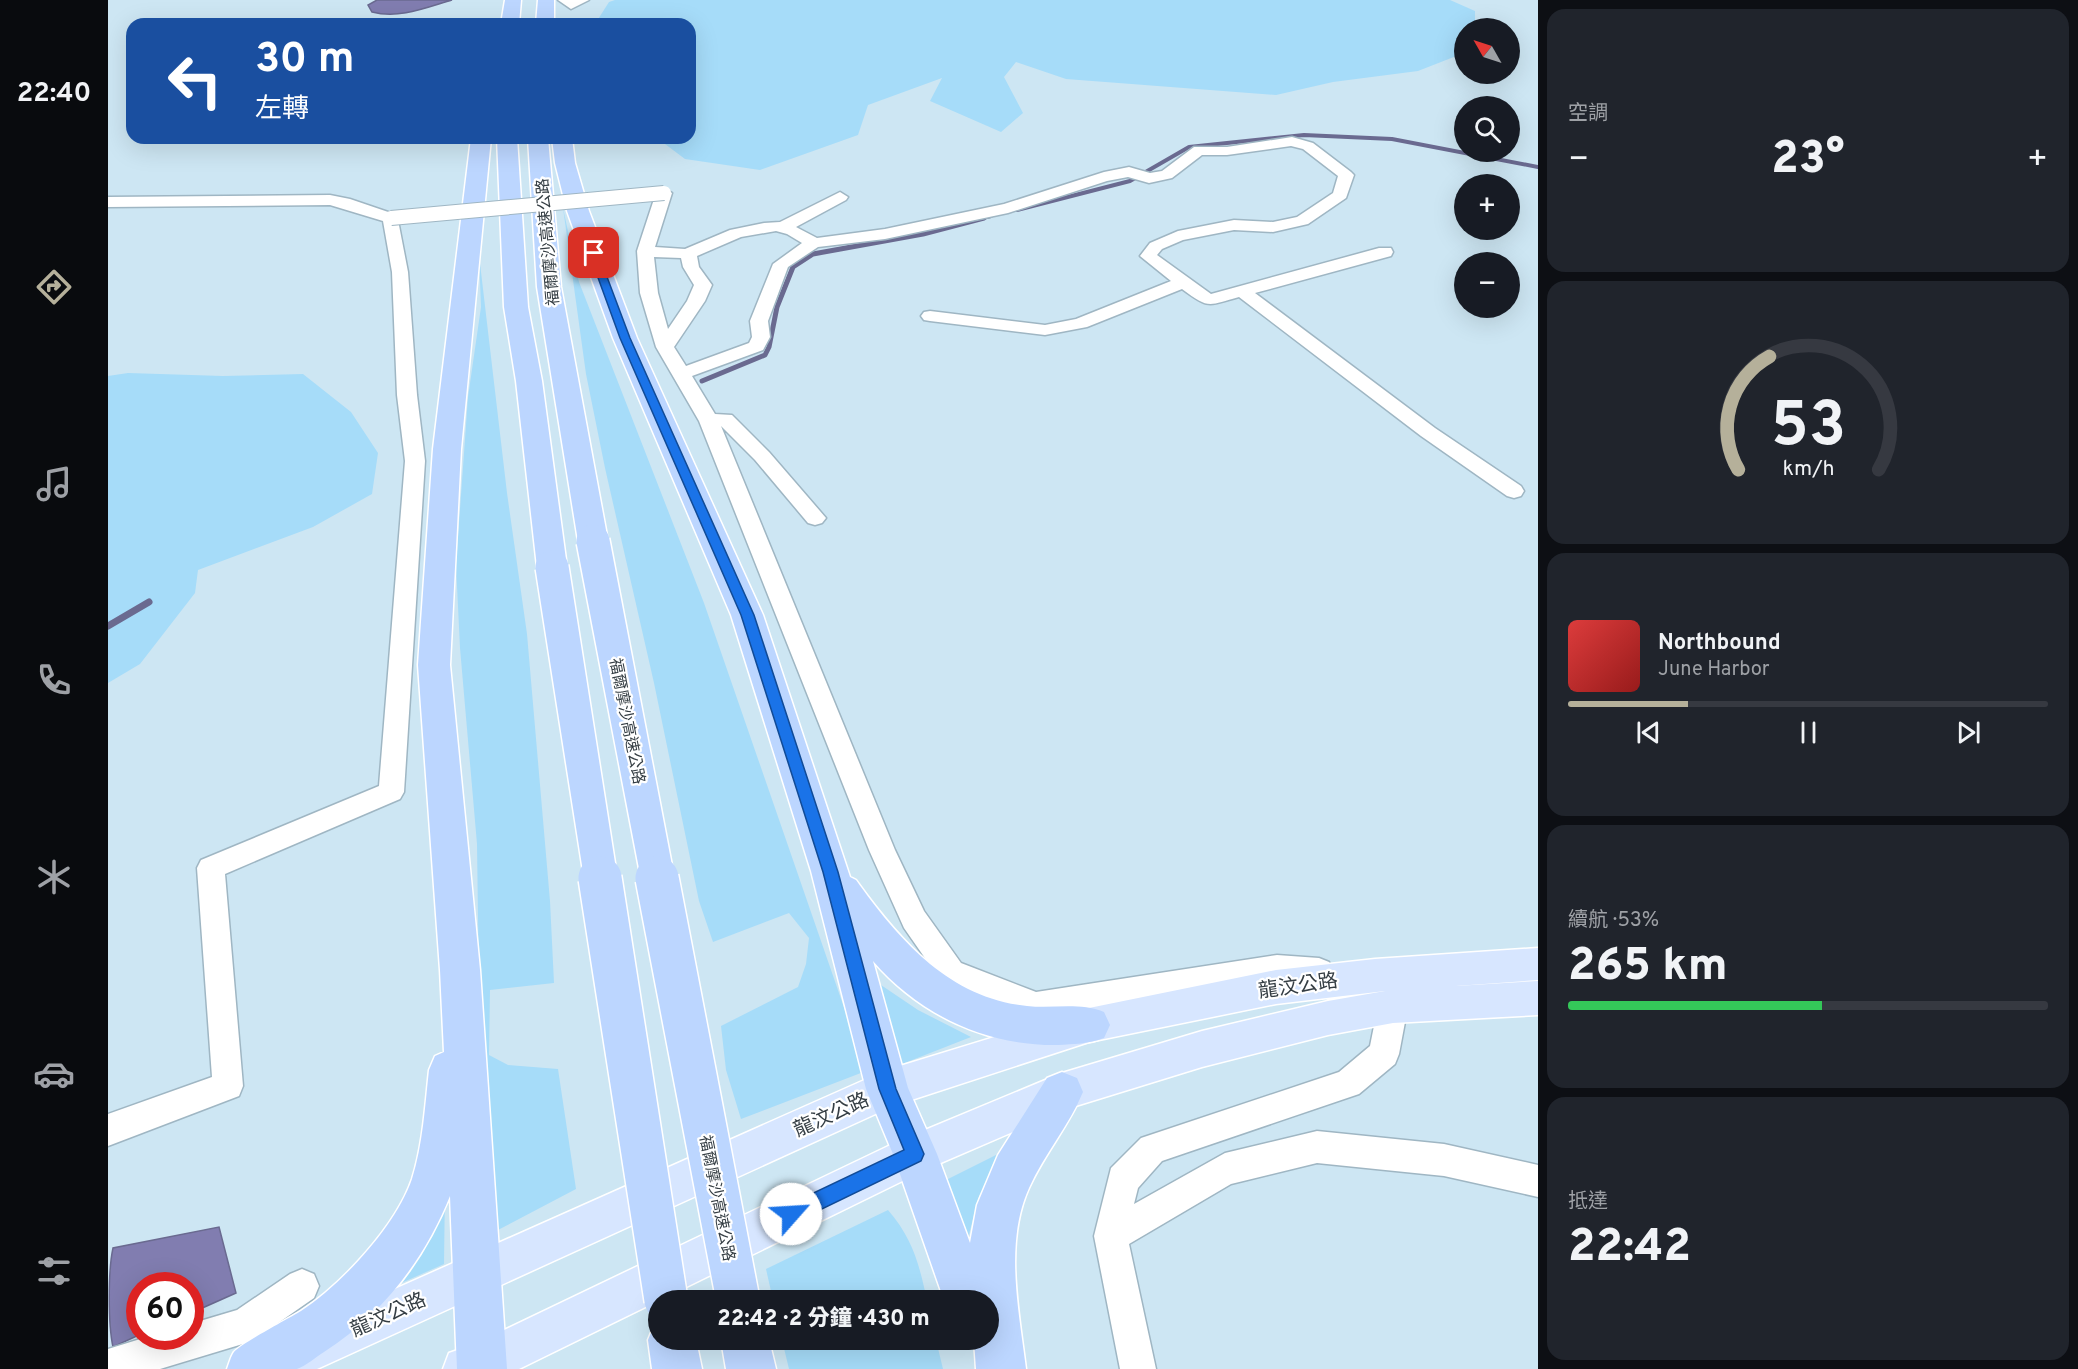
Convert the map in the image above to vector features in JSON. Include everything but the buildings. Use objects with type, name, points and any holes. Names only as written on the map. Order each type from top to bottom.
[{"type":"highway","points":[[545,18],[546,0]]},
{"type":"highway","points":[[476,1367],[476,1274],[460,970],[434,665],[447,449],[480,144]]},
{"type":"highway","name":"福爾摩沙高速公路","points":[[507,144],[516,307],[529,381],[552,567],[664,1290]]},
{"type":"highway","name":"福爾摩沙高速公路","points":[[538,144],[549,286],[593,542],[736,1290]]},
{"type":"highway","points":[[563,144],[565,163],[578,211],[625,338],[747,615],[830,872],[887,1089],[915,1154],[964,1290]]},
{"type":"highway","points":[[830,872],[861,918],[900,966],[942,996],[970,1010],[1025,1025],[1089,1025]]},
{"type":"highway","points":[[252,1369],[341,1312],[364,1291],[426,1202],[434,1178],[443,1135],[460,970]]},
{"type":"highway","points":[[1001,1369],[992,1284],[992,1250],[997,1215],[1008,1183],[1062,1092]]},
{"type":"highway","points":[[674,1350],[677,1369]]},
{"type":"highway","points":[[747,1350],[751,1369]]},
{"type":"highway","points":[[986,1350],[993,1369]]},
{"type":"main road","name":"龍汶公路","points":[[476,1367],[915,1154],[1062,1092],[1202,1049],[1328,1018],[1384,990],[1538,964]]},
{"type":"main road","name":"龍汶公路","points":[[267,1369],[887,1089],[1089,1025],[1276,987],[1538,998]]},
{"type":"street","points":[[564,0],[571,5],[583,0]]},
{"type":"street","points":[[681,374],[756,346],[761,337],[759,321],[781,264],[814,243],[885,234],[1008,208],[1104,177],[1129,172],[1149,178],[1167,175],[1199,150],[1227,151],[1292,141],[1308,146],[1346,175],[1340,195],[1302,221],[1273,227],[1234,225],[1178,236],[1156,246],[1148,256],[1208,300],[1385,252]]},
{"type":"street","points":[[108,202],[330,200],[344,202],[391,218],[664,194],[645,251],[649,293],[665,347],[709,421],[882,850],[914,919],[951,972],[1036,1006],[1277,968],[1384,990],[1384,1054],[1348,1084],[1152,1149],[1123,1180],[1111,1236],[1138,1369]]},
{"type":"street","points":[[645,251],[688,254],[704,244],[743,231],[783,227],[840,197]]},
{"type":"street","points":[[108,1130],[228,1086],[211,868],[391,792],[415,461],[407,395],[400,272],[391,218]]},
{"type":"street","points":[[783,227],[814,243]]},
{"type":"street","points":[[665,347],[696,301],[703,285],[691,267],[688,254]]},
{"type":"street","points":[[930,316],[1045,330],[1081,322],[1183,282]]},
{"type":"street","points":[[1242,291],[1327,352],[1428,432],[1514,491]]},
{"type":"street","points":[[709,421],[724,419],[762,456],[815,518]]},
{"type":"street","points":[[1111,1236],[1225,1169],[1317,1147],[1444,1160],[1538,1181]]},
{"type":"street","points":[[108,1367],[246,1325],[302,1286]]},
{"type":"shaded area","points":[[377,0],[452,0],[412,12],[382,14],[372,12],[368,5]]},
{"type":"shaded area","points":[[615,0],[1450,0],[1475,11],[1475,18],[1454,18],[1454,57],[1418,71],[1333,82],[1276,95],[1066,79],[1016,62],[1004,77],[1023,113],[1001,132],[930,101],[942,78],[868,105],[858,135],[760,170],[685,159],[665,144],[696,144],[696,18],[599,18],[609,2]]},
{"type":"shaded area","points":[[563,208],[579,282],[704,603],[866,1071],[741,1119],[726,1070],[721,1026],[798,987],[806,964],[809,938],[789,913],[713,942],[699,901],[586,374]]},
{"type":"shaded area","points":[[479,255],[507,493],[527,634],[550,901],[554,983],[490,990],[489,1055],[508,1065],[558,1069],[576,1189],[498,1230],[480,1061],[477,844],[460,648],[456,565],[468,397],[481,307]]},
{"type":"shaded area","points":[[128,373],[223,376],[303,374],[351,412],[378,453],[372,494],[313,527],[198,570],[195,593],[140,664],[108,683],[108,376]]},
{"type":"shaded area","points":[[878,983],[918,1010],[971,1037],[902,1064]]},
{"type":"shaded area","points":[[1004,1151],[979,1196],[966,1246],[944,1181]]},
{"type":"shaded area","points":[[445,1187],[444,1264],[381,1292]]},
{"type":"shaded area","points":[[888,1210],[904,1231],[914,1252],[925,1290],[771,1290],[766,1269]]},
{"type":"shaded area","points":[[219,1227],[236,1293],[204,1307],[204,1272],[126,1272],[126,1341],[113,1347],[109,1298],[113,1248]]},
{"type":"shaded area","points":[[784,1350],[938,1350],[943,1369],[789,1369]]},
{"type":"waterway","points":[[1017,210],[1130,181],[1189,147],[1304,135],[1392,139],[1538,167]]},
{"type":"waterway","points":[[978,219],[991,216]]},
{"type":"waterway","points":[[702,381],[765,355],[769,347],[777,307],[793,267],[813,254],[923,234],[984,218]]},
{"type":"waterway","points":[[108,626],[149,602]]},
{"type":"route","points":[[594,253],[625,338],[747,615],[830,872],[887,1089],[915,1154],[791,1214]]}]
